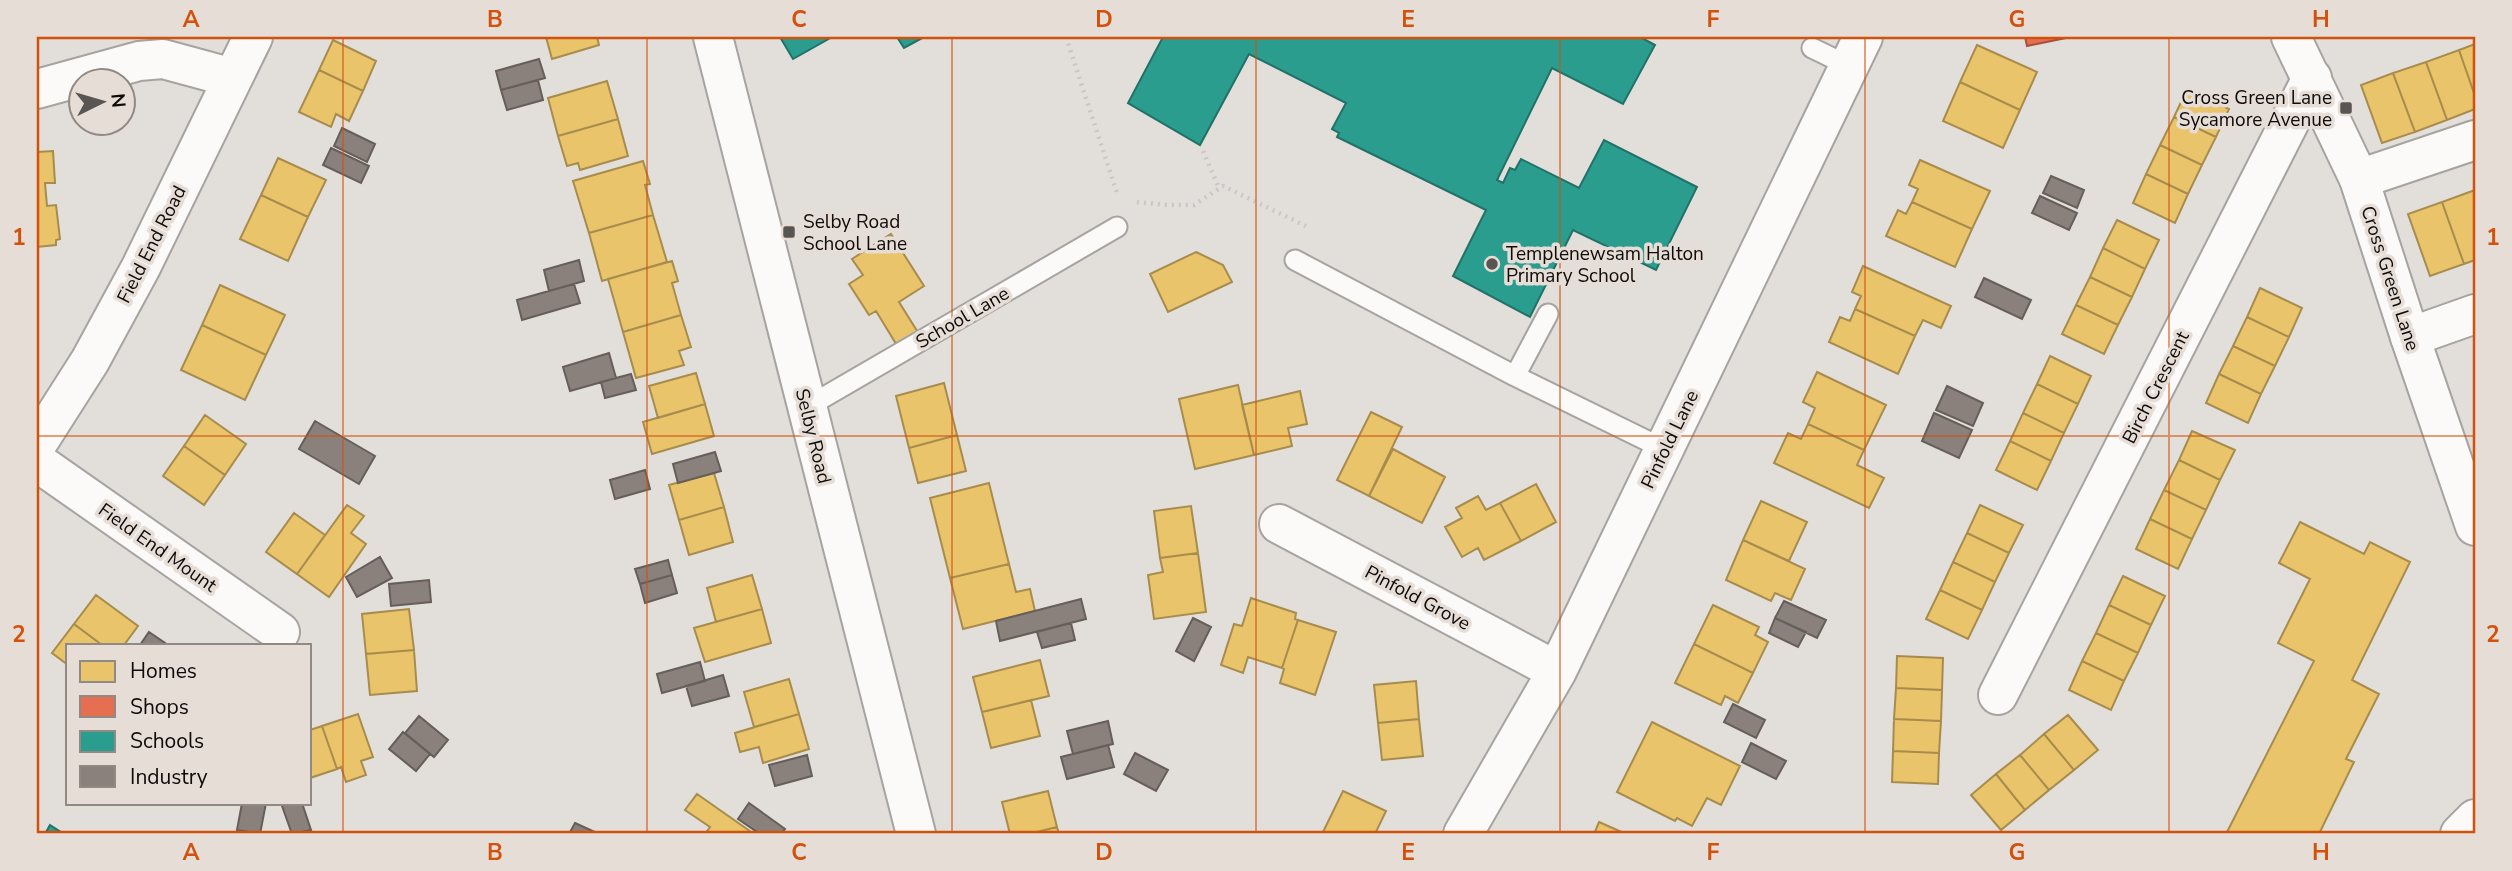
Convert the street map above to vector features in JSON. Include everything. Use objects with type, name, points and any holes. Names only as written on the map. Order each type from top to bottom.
[{"type":"street","name":"Field End Road","points":[[37,444],[90,361],[141,267],[253,37]]},
{"type":"street","name":"Selby Road","points":[[713,37],[916,834]]},
{"type":"street","name":"Cross Green Lane","points":[[2291,37],[2359,180],[2410,337],[2473,511]]},
{"type":"street","name":"Pinfold Lane","points":[[1463,834],[1557,671],[1856,51]]},
{"type":"street","points":[[37,89],[139,61],[163,59],[233,78]]},
{"type":"street","name":"Birch Crescent","points":[[1998,695],[2312,78]]},
{"type":"street","points":[[2359,180],[2475,140]]},
{"type":"street","points":[[2410,337],[2475,314]]},
{"type":"street","name":"Field End Mount","points":[[37,462],[280,632]]},
{"type":"street","name":"Pinfold Grove","points":[[1279,523],[1557,671]]},
{"type":"street","points":[[2460,834],[2475,819]]},
{"type":"lane","points":[[1812,48],[1856,51]]},
{"type":"lane","name":"School Lane","points":[[807,407],[1122,219]]},
{"type":"lane","points":[[1295,260],[1515,376],[1664,449]]},
{"type":"lane","points":[[1515,376],[1548,314]]},
{"type":"path","points":[[1066,37],[1118,197],[1122,219]]},
{"type":"path","points":[[1203,151],[1219,188]]},
{"type":"path","points":[[1122,219],[1133,202],[1194,205],[1223,186],[1310,228]]},
{"type":"building: Homes","points":[[546,37],[597,37],[599,45],[552,59]]},
{"type":"building: Homes","points":[[333,40],[376,61],[363,91],[319,70]]},
{"type":"building: Homes","points":[[2475,44],[2475,96],[2459,50]]},
{"type":"building: Homes","points":[[1977,45],[2037,72],[2020,110],[1960,82]]},
{"type":"building: Homes","points":[[2459,50],[2475,96],[2475,109],[2447,120],[2426,62]]},
{"type":"building: Homes","points":[[2426,62],[2447,120],[2415,132],[2393,73]]},
{"type":"building: Homes","points":[[319,70],[363,91],[349,121],[336,114],[331,127],[299,112]]},
{"type":"building: Homes","points":[[2393,73],[2415,132],[2382,143],[2361,85]]},
{"type":"building: Homes","points":[[607,81],[618,119],[558,136],[548,98]]},
{"type":"building: Homes","points":[[1960,82],[2020,110],[2003,148],[1943,121]]},
{"type":"building: Homes","points":[[2187,89],[2229,109],[2216,137],[2174,117]]},
{"type":"building: Homes","points":[[2174,117],[2216,137],[2202,165],[2160,145]]},
{"type":"building: Homes","points":[[618,119],[628,156],[580,170],[578,163],[567,166],[558,136]]},
{"type":"building: Homes","points":[[2160,145],[2202,165],[2188,194],[2146,174]]},
{"type":"building: Homes","points":[[53,151],[55,183],[45,183],[47,206],[56,205],[60,239],[56,240],[56,245],[37,247],[37,152]]},
{"type":"building: Homes","points":[[278,158],[326,180],[308,217],[261,195]]},
{"type":"building: Homes","points":[[1920,160],[1990,191],[1972,229],[1912,202],[1918,189],[1909,185]]},
{"type":"building: Homes","points":[[643,161],[650,184],[645,185],[653,215],[589,233],[573,181]]},
{"type":"building: Homes","points":[[2146,174],[2188,194],[2175,223],[2133,203]]},
{"type":"building: Homes","points":[[2475,190],[2475,260],[2464,264],[2442,202]]},
{"type":"building: Homes","points":[[261,195],[308,217],[288,261],[240,239]]},
{"type":"building: Homes","points":[[1912,202],[1972,229],[1955,267],[1886,236],[1898,210],[1906,214]]},
{"type":"building: Homes","points":[[2442,202],[2464,264],[2430,276],[2408,214]]},
{"type":"building: Homes","points":[[653,215],[667,262],[602,281],[589,233]]},
{"type":"building: Homes","points":[[2117,220],[2159,240],[2145,269],[2103,248]]},
{"type":"building: Homes","points":[[891,234],[924,286],[899,302],[919,334],[898,347],[876,311],[869,315],[849,284],[863,275],[852,259]]},
{"type":"building: Homes","points":[[2103,248],[2145,269],[2132,297],[2090,277]]},
{"type":"building: Homes","points":[[1196,252],[1223,265],[1232,282],[1168,312],[1150,274]]},
{"type":"building: Homes","points":[[672,261],[678,281],[672,283],[681,315],[623,332],[608,279]]},
{"type":"building: Homes","points":[[1863,266],[1951,306],[1941,328],[1923,320],[1915,336],[1855,309],[1861,296],[1852,292]]},
{"type":"building: Homes","points":[[2090,277],[2132,297],[2118,325],[2076,305]]},
{"type":"building: Homes","points":[[220,285],[285,315],[266,355],[202,325]]},
{"type":"building: Homes","points":[[2260,288],[2302,308],[2289,337],[2247,317]]},
{"type":"building: Homes","points":[[2076,305],[2118,325],[2104,354],[2062,334]]},
{"type":"building: Homes","points":[[1855,309],[1915,336],[1898,374],[1829,342],[1840,317],[1850,321]]},
{"type":"building: Homes","points":[[681,315],[691,347],[679,351],[684,365],[636,378],[623,332]]},
{"type":"building: Homes","points":[[2247,317],[2289,337],[2275,366],[2233,346]]},
{"type":"building: Homes","points":[[202,325],[266,355],[245,400],[181,370]]},
{"type":"building: Homes","points":[[2233,346],[2275,366],[2261,394],[2219,374]]},
{"type":"building: Homes","points":[[2050,356],[2091,376],[2078,404],[2037,384]]},
{"type":"building: Homes","points":[[1817,372],[1886,405],[1864,450],[1808,424],[1815,408],[1803,402]]},
{"type":"building: Homes","points":[[696,373],[705,404],[658,418],[649,386]]},
{"type":"building: Homes","points":[[2219,374],[2261,394],[2248,423],[2206,403]]},
{"type":"building: Homes","points":[[944,383],[957,435],[909,448],[896,396]]},
{"type":"building: Homes","points":[[2037,384],[2078,404],[2064,433],[2023,413]]},
{"type":"building: Homes","points":[[1238,385],[1254,455],[1195,469],[1179,399]]},
{"type":"building: Homes","points":[[1300,391],[1307,424],[1288,428],[1292,446],[1254,455],[1242,405]]},
{"type":"building: Homes","points":[[705,404],[714,436],[652,454],[643,422]]},
{"type":"building: Homes","points":[[1371,412],[1402,427],[1369,496],[1337,480]]},
{"type":"building: Homes","points":[[2023,413],[2064,433],[2051,461],[2010,441]]},
{"type":"building: Homes","points":[[205,415],[246,444],[225,475],[184,446]]},
{"type":"building: Homes","points":[[1808,424],[1864,450],[1857,465],[1884,478],[1869,508],[1774,463],[1788,433],[1801,439]]},
{"type":"building: Homes","points":[[2192,431],[2235,450],[2220,480],[2179,460]]},
{"type":"building: Homes","points":[[957,435],[966,471],[918,483],[909,448]]},
{"type":"building: Homes","points":[[2010,441],[2051,461],[2037,490],[1996,470]]},
{"type":"building: Homes","points":[[184,446],[225,475],[204,505],[163,476]]},
{"type":"building: Homes","points":[[1393,449],[1445,477],[1422,523],[1369,496]]},
{"type":"building: Homes","points":[[2179,460],[2220,480],[2206,510],[2164,490]]},
{"type":"building: Homes","points":[[714,473],[724,507],[679,520],[669,485]]},
{"type":"building: Homes","points":[[989,483],[1009,564],[950,578],[930,498]]},
{"type":"building: Homes","points":[[1536,484],[1556,522],[1521,541],[1500,503]]},
{"type":"building: Homes","points":[[2164,490],[2206,510],[2192,539],[2150,519]]},
{"type":"building: Homes","points":[[1478,496],[1486,510],[1500,503],[1521,541],[1484,560],[1478,548],[1462,557],[1445,527],[1462,518],[1456,508]]},
{"type":"building: Homes","points":[[1761,501],[1807,522],[1789,561],[1743,540]]},
{"type":"building: Homes","points":[[347,505],[364,516],[351,533],[366,544],[329,597],[297,574]]},
{"type":"building: Homes","points":[[1980,505],[2023,525],[2009,553],[1967,533]]},
{"type":"building: Homes","points":[[1191,506],[1198,553],[1160,558],[1154,511]]},
{"type":"building: Homes","points":[[724,507],[733,542],[689,555],[679,520]]},
{"type":"building: Homes","points":[[294,513],[325,535],[297,574],[266,552]]},
{"type":"building: Homes","points":[[2150,519],[2192,539],[2178,569],[2136,549]]},
{"type":"building: Homes","points":[[2300,522],[2364,554],[2370,542],[2410,562],[2352,680],[2379,694],[2346,759],[2354,762],[2319,834],[2226,834],[2314,661],[2278,643],[2310,579],[2279,563]]},
{"type":"building: Homes","points":[[1967,533],[2009,553],[1995,582],[1953,562]]},
{"type":"building: Homes","points":[[1743,540],[1805,569],[1791,600],[1775,593],[1771,601],[1726,580]]},
{"type":"building: Homes","points":[[1198,553],[1206,612],[1154,619],[1148,575],[1163,572],[1160,558]]},
{"type":"building: Homes","points":[[1953,562],[1995,582],[1982,610],[1940,590]]},
{"type":"building: Homes","points":[[1009,564],[1016,592],[1030,589],[1035,611],[963,629],[950,578]]},
{"type":"building: Homes","points":[[752,575],[762,609],[716,622],[707,588]]},
{"type":"building: Homes","points":[[2123,576],[2165,596],[2151,625],[2109,605]]},
{"type":"building: Homes","points":[[1940,590],[1982,610],[1968,639],[1926,619]]},
{"type":"building: Homes","points":[[96,595],[138,626],[125,644],[101,644],[74,624]]},
{"type":"building: Homes","points":[[1251,598],[1296,613],[1295,619],[1298,620],[1282,668],[1248,657],[1243,673],[1221,665],[1234,624],[1242,626]]},
{"type":"building: Homes","points":[[1713,605],[1759,627],[1755,635],[1768,642],[1753,673],[1694,644]]},
{"type":"building: Homes","points":[[2109,605],[2151,625],[2138,653],[2096,633]]},
{"type":"building: Homes","points":[[409,609],[414,650],[366,654],[362,614]]},
{"type":"building: Homes","points":[[762,609],[771,643],[705,662],[694,628]]},
{"type":"building: Homes","points":[[1298,620],[1336,632],[1315,695],[1280,683],[1284,669],[1282,668]]},
{"type":"building: Homes","points":[[74,624],[101,644],[66,644],[66,664],[52,653]]},
{"type":"building: Homes","points":[[2096,633],[2138,653],[2124,681],[2082,661]]},
{"type":"building: Homes","points":[[1694,644],[1753,673],[1738,703],[1725,696],[1721,705],[1675,683]]},
{"type":"building: Homes","points":[[414,650],[417,691],[370,695],[366,654]]},
{"type":"building: Homes","points":[[1897,656],[1943,658],[1942,690],[1896,688]]},
{"type":"building: Homes","points":[[1040,660],[1049,696],[982,712],[973,677]]},
{"type":"building: Homes","points":[[2082,661],[2124,681],[2111,710],[2069,690]]},
{"type":"building: Homes","points":[[789,679],[799,714],[754,727],[744,692]]},
{"type":"building: Homes","points":[[1416,681],[1419,719],[1378,723],[1374,685]]},
{"type":"building: Homes","points":[[1896,688],[1942,690],[1941,721],[1894,719]]},
{"type":"building: Homes","points":[[1031,700],[1040,736],[991,748],[982,712]]},
{"type":"building: Homes","points":[[358,714],[373,757],[361,761],[366,775],[346,782],[341,767],[337,769],[322,726]]},
{"type":"building: Homes","points":[[799,714],[809,749],[763,763],[759,747],[740,752],[735,733]]},
{"type":"building: Homes","points":[[2068,715],[2098,750],[2074,770],[2044,734]]},
{"type":"building: Homes","points":[[1419,719],[1423,756],[1382,760],[1378,723]]},
{"type":"building: Homes","points":[[1894,719],[1941,721],[1939,753],[1893,751]]},
{"type":"building: Homes","points":[[1652,722],[1740,766],[1721,805],[1707,798],[1692,826],[1677,818],[1675,821],[1617,792]]},
{"type":"building: Homes","points":[[322,726],[337,769],[312,777],[312,729]]},
{"type":"building: Homes","points":[[2044,734],[2074,770],[2049,790],[2020,755]]},
{"type":"building: Homes","points":[[1893,751],[1939,753],[1938,784],[1892,782]]},
{"type":"building: Homes","points":[[2020,755],[2049,790],[2025,810],[1996,774]]},
{"type":"building: Homes","points":[[1996,774],[2025,810],[2001,830],[1971,795]]},
{"type":"building: Homes","points":[[1048,791],[1057,827],[1029,834],[1010,834],[1002,802]]},
{"type":"building: Homes","points":[[1343,791],[1386,811],[1375,834],[1322,834]]},
{"type":"building: Homes","points":[[697,794],[754,834],[705,834],[710,827],[685,810]]},
{"type":"building: Homes","points":[[1599,822],[1626,834],[1594,834]]},
{"type":"building: Homes","points":[[1057,827],[1059,834],[1029,834]]},
{"type":"building: Shops","points":[[2025,37],[2071,37],[2027,46]]},
{"type":"building: Schools","points":[[780,37],[832,37],[793,59]]},
{"type":"building: Schools","points":[[897,37],[924,37],[904,48]]},
{"type":"building: Schools","points":[[1163,37],[1640,37],[1655,45],[1623,104],[1552,68],[1497,180],[1503,183],[1510,168],[1515,170],[1521,159],[1579,188],[1604,140],[1697,187],[1656,270],[1573,230],[1530,317],[1453,276],[1486,210],[1337,137],[1339,133],[1332,129],[1346,103],[1249,54],[1200,145],[1128,103]]},
{"type":"building: Schools","points":[[50,825],[64,834],[45,834]]},
{"type":"building: Industry","points":[[539,59],[545,78],[501,90],[496,71]]},
{"type":"building: Industry","points":[[538,80],[543,100],[507,110],[501,90]]},
{"type":"building: Industry","points":[[342,128],[375,144],[367,162],[334,146]]},
{"type":"building: Industry","points":[[331,148],[369,166],[361,183],[323,165]]},
{"type":"building: Industry","points":[[2051,176],[2084,190],[2077,208],[2043,193]]},
{"type":"building: Industry","points":[[2040,196],[2077,213],[2069,230],[2032,213]]},
{"type":"building: Industry","points":[[579,260],[584,281],[549,291],[544,270]]},
{"type":"building: Industry","points":[[1984,278],[2031,300],[2022,319],[1975,297]]},
{"type":"building: Industry","points":[[574,284],[580,303],[522,320],[517,300]]},
{"type":"building: Industry","points":[[609,353],[616,378],[570,391],[563,367]]},
{"type":"building: Industry","points":[[631,374],[636,390],[605,398],[601,382]]},
{"type":"building: Industry","points":[[1947,386],[1983,403],[1973,426],[1936,410]]},
{"type":"building: Industry","points":[[1934,413],[1972,430],[1959,458],[1922,441]]},
{"type":"building: Industry","points":[[315,421],[375,456],[359,484],[299,449]]},
{"type":"building: Industry","points":[[715,452],[721,471],[678,483],[673,464]]},
{"type":"building: Industry","points":[[645,470],[650,489],[615,499],[610,480]]},
{"type":"building: Industry","points":[[380,557],[392,578],[357,597],[346,577]]},
{"type":"building: Industry","points":[[668,560],[672,575],[640,584],[635,569]]},
{"type":"building: Industry","points":[[672,575],[677,593],[645,603],[640,584]]},
{"type":"building: Industry","points":[[429,580],[431,602],[391,606],[389,584]]},
{"type":"building: Industry","points":[[1081,599],[1086,619],[1000,641],[996,621]]},
{"type":"building: Industry","points":[[1784,601],[1826,620],[1817,638],[1775,618]]},
{"type":"building: Industry","points":[[1193,618],[1211,627],[1194,661],[1176,651]]},
{"type":"building: Industry","points":[[1775,618],[1806,632],[1798,647],[1769,633]]},
{"type":"building: Industry","points":[[1071,623],[1075,640],[1042,648],[1037,632]]},
{"type":"building: Industry","points":[[149,632],[165,643],[164,644],[141,644]]},
{"type":"building: Industry","points":[[700,662],[705,681],[662,693],[657,674]]},
{"type":"building: Industry","points":[[723,675],[729,696],[692,706],[686,686]]},
{"type":"building: Industry","points":[[1733,704],[1765,720],[1756,738],[1724,722]]},
{"type":"building: Industry","points":[[419,716],[448,740],[434,757],[405,733]]},
{"type":"building: Industry","points":[[1108,721],[1113,744],[1073,754],[1067,731]]},
{"type":"building: Industry","points":[[403,732],[430,754],[416,771],[389,749]]},
{"type":"building: Industry","points":[[1751,743],[1786,761],[1776,779],[1742,762]]},
{"type":"building: Industry","points":[[1108,745],[1114,767],[1067,779],[1061,757]]},
{"type":"building: Industry","points":[[1135,753],[1168,770],[1156,791],[1124,774]]},
{"type":"building: Industry","points":[[807,755],[812,776],[775,786],[769,765]]},
{"type":"building: Industry","points":[[749,803],[785,829],[781,834],[760,834],[738,819]]},
{"type":"building: Industry","points":[[242,804],[266,804],[260,834],[237,830]]},
{"type":"building: Industry","points":[[281,804],[302,804],[311,830],[292,834]]},
{"type":"building: Industry","points":[[575,823],[599,834],[569,834]]},
{"type":"place","name":"Cross Green Lane Sycamore Avenue","points":[[2346,108]]},
{"type":"place","name":"Selby Road School Lane","points":[[789,232]]},
{"type":"place","name":"Templenewsam Halton Primary School","points":[[1492,264]]}]
